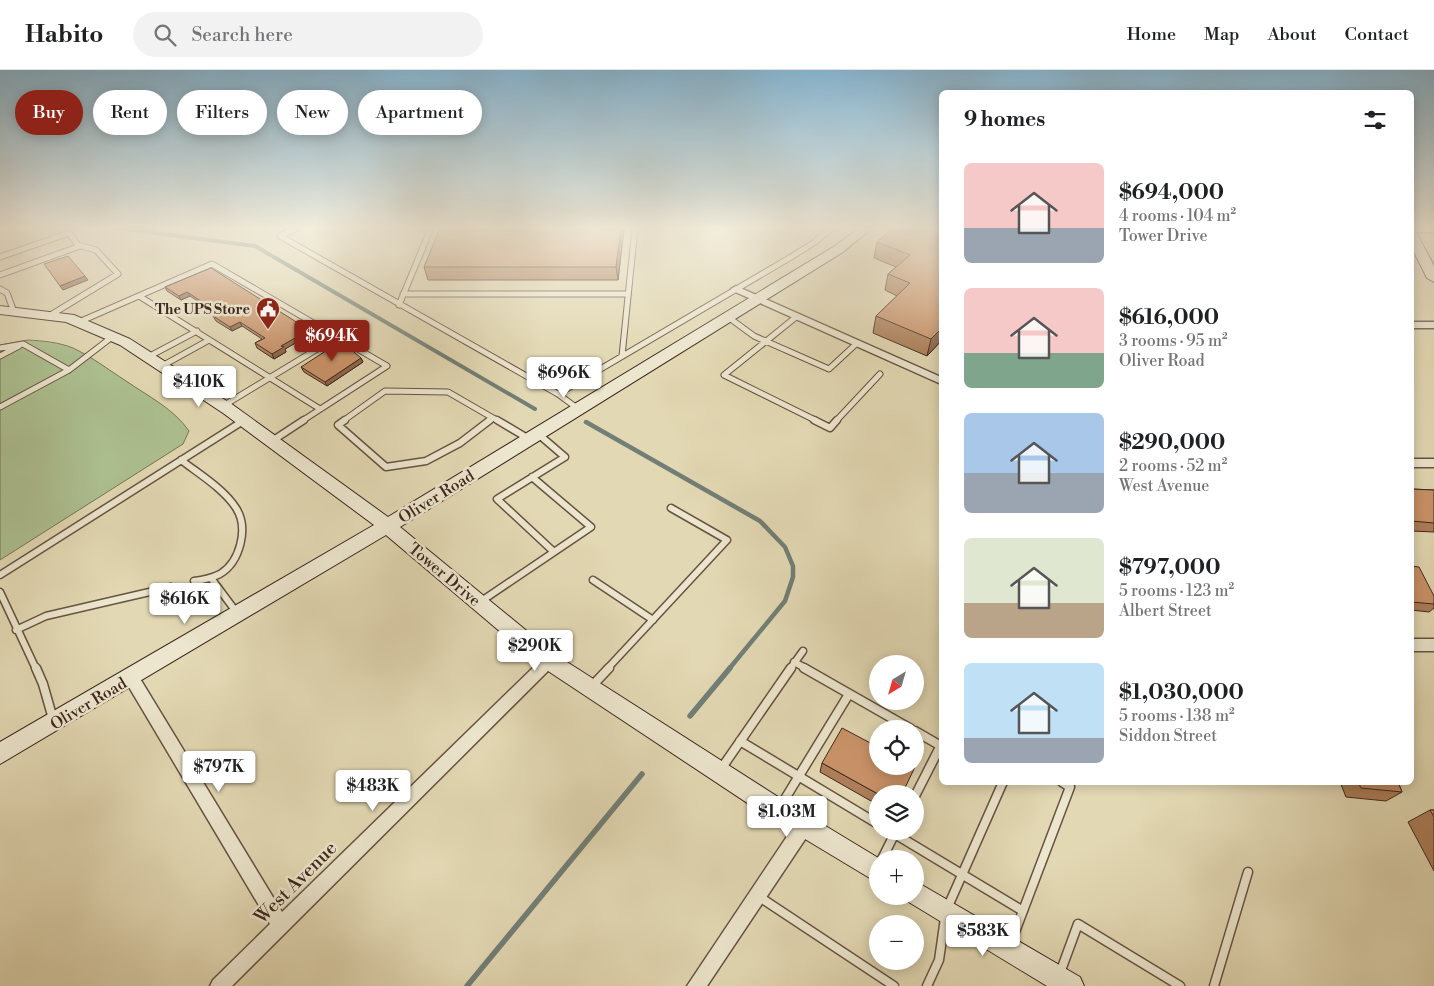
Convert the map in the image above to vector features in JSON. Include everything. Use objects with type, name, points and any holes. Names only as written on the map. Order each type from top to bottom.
[{"type":"street","name":"Oliver Road","points":[[0,754],[387,526],[804,271]]},
{"type":"street","points":[[736,289],[939,380]]},
{"type":"street","name":"Tower Drive","points":[[7,311],[69,318],[125,342],[223,406],[387,526],[549,661],[778,810],[869,862]]},
{"type":"street","points":[[1414,324],[1434,324]]},
{"type":"street","points":[[1414,463],[1434,463]]},
{"type":"street","points":[[1414,645],[1434,645]]},
{"type":"street","name":"West Avenue","points":[[219,986],[549,661]]},
{"type":"street","points":[[131,677],[280,924]]},
{"type":"street","points":[[696,986],[804,826]]},
{"type":"street","points":[[924,898],[1065,982]]},
{"type":"lane","points":[[49,316],[118,274],[115,271]]},
{"type":"lane","points":[[79,322],[197,271]]},
{"type":"lane","points":[[224,271],[387,366],[271,441]]},
{"type":"lane","points":[[338,271],[558,394],[577,408]]},
{"type":"lane","points":[[399,305],[413,271]]},
{"type":"lane","points":[[622,356],[630,271]]},
{"type":"lane","points":[[558,394],[767,271]]},
{"type":"lane","points":[[0,289],[6,293],[7,311]]},
{"type":"lane","points":[[403,294],[628,294]]},
{"type":"lane","points":[[139,296],[320,410]]},
{"type":"lane","points":[[728,317],[754,336],[829,369],[856,344]]},
{"type":"lane","points":[[796,317],[724,375],[830,428],[880,374]]},
{"type":"lane","points":[[148,357],[197,332]]},
{"type":"lane","points":[[0,407],[69,370],[112,337]]},
{"type":"lane","points":[[223,406],[337,337]]},
{"type":"lane","points":[[162,366],[209,340]]},
{"type":"lane","points":[[0,348],[23,344],[69,370]]},
{"type":"lane","points":[[0,356],[23,344]]},
{"type":"lane","points":[[493,418],[460,443],[426,462],[386,466],[338,425],[386,391],[448,392],[493,418],[533,436],[565,457],[497,499],[554,552]]},
{"type":"lane","points":[[0,575],[243,421]]},
{"type":"lane","points":[[180,460],[237,509],[242,527],[237,553],[228,568],[211,578],[194,582]]},
{"type":"lane","points":[[479,602],[591,527],[532,477]]},
{"type":"lane","points":[[590,688],[727,540],[671,508]]},
{"type":"lane","points":[[211,578],[238,614]]},
{"type":"lane","points":[[594,580],[653,620]]},
{"type":"lane","points":[[16,630],[46,616],[171,587]]},
{"type":"lane","points":[[0,592],[16,630],[43,684],[54,723]]},
{"type":"lane","points":[[719,772],[803,651]]},
{"type":"lane","points":[[794,662],[894,720]]},
{"type":"lane","points":[[778,810],[849,694]]},
{"type":"lane","points":[[924,736],[939,745]]},
{"type":"lane","points":[[740,741],[869,819]]},
{"type":"lane","points":[[921,785],[939,750]]},
{"type":"lane","points":[[927,986],[939,960],[946,911],[1002,785]]},
{"type":"lane","points":[[1008,948],[1070,787],[1067,785]]},
{"type":"lane","points":[[907,840],[1023,911]]},
{"type":"lane","points":[[1214,986],[1248,872]]},
{"type":"lane","points":[[757,895],[894,986]]},
{"type":"lane","points":[[1065,982],[1078,924],[1180,986]]},
{"type":"green space","points":[[28,340],[62,344],[87,355],[160,403],[176,416],[189,431],[183,444],[0,560],[0,345]]},
{"type":"building","points":[[49,271],[81,271],[85,276],[60,286]]},
{"type":"building","points":[[204,271],[215,271],[309,330],[281,346],[284,347],[272,354],[255,343],[265,338],[240,322],[230,327],[213,316],[219,313],[187,292],[179,296],[165,287]]},
{"type":"building","points":[[892,271],[939,271],[939,331],[931,339],[876,316],[910,283],[888,274]]},
{"type":"building","points":[[341,341],[361,358],[325,382],[301,367]]},
{"type":"building","points":[[1414,489],[1434,490],[1434,523],[1414,521]]},
{"type":"building","points":[[1414,566],[1419,567],[1434,596],[1434,604],[1414,602]]},
{"type":"building","points":[[842,728],[869,742],[869,775],[911,775],[906,785],[869,785],[869,789],[822,763]]},
{"type":"building","points":[[1360,785],[1399,785],[1402,792],[1361,788]]},
{"type":"waterway","points":[[298,271],[535,409]]},
{"type":"waterway","points":[[586,422],[760,521],[785,547],[793,566],[793,577],[785,601],[729,669]]},
{"type":"waterway","points":[[690,716],[730,668]]},
{"type":"waterway","points":[[467,986],[642,774]]},
{"type":"place","name":"The UPS Store","points":[[268,330]]}]
